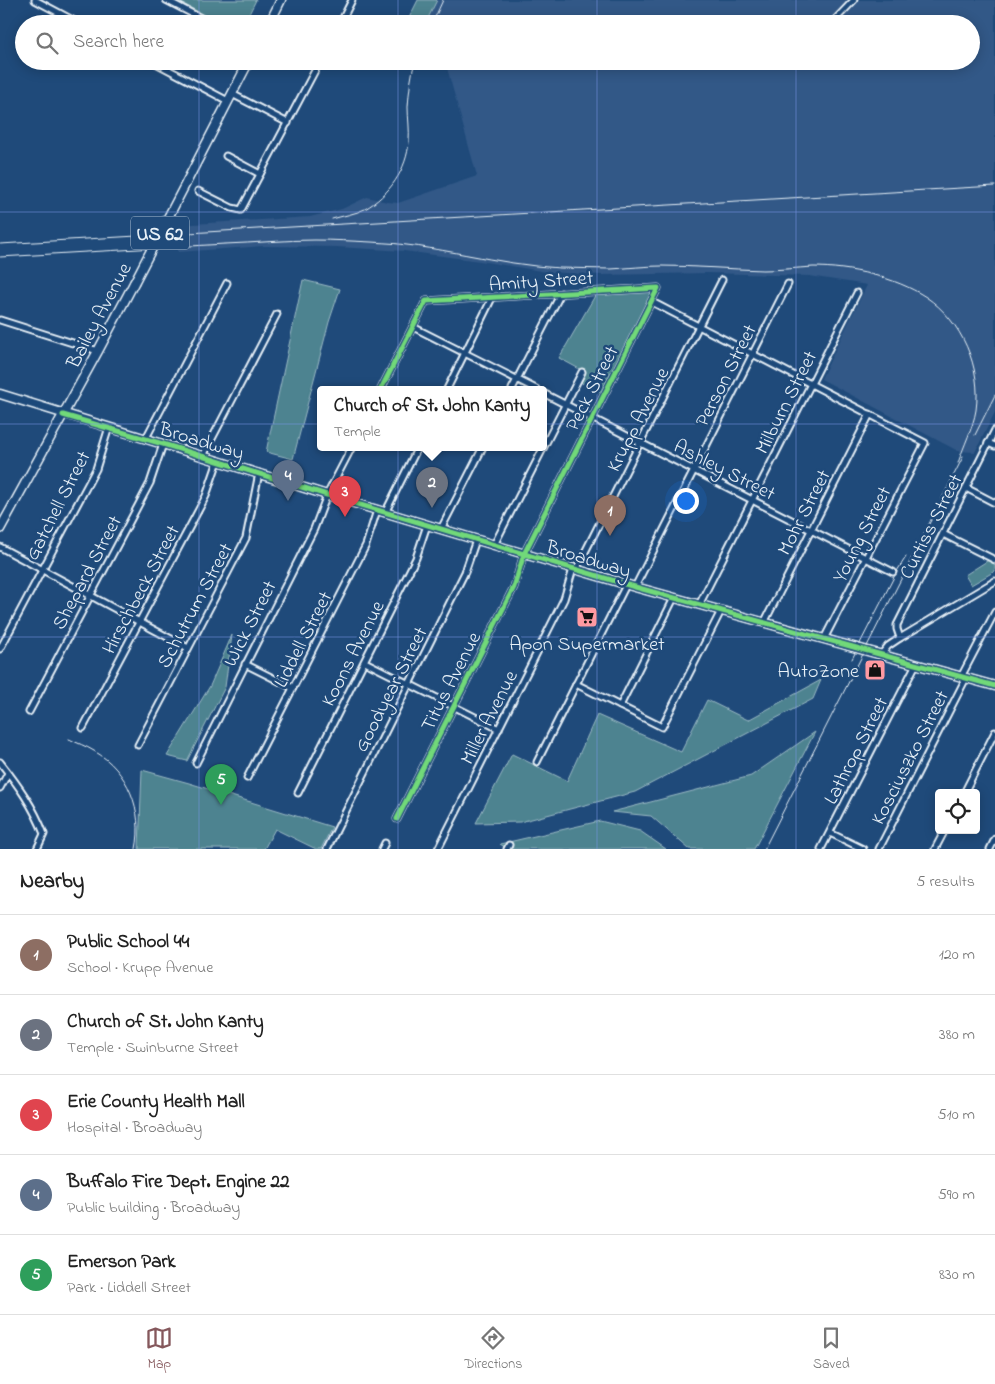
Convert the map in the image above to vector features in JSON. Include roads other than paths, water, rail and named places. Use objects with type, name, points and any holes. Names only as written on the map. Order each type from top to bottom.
[{"type":"main road","points":[[274,15],[281,0]]},
{"type":"main road","name":"Bailey Avenue","points":[[0,529],[134,283],[244,70]]},
{"type":"main road","name":"Broadway","points":[[0,394],[626,585],[995,686]]},
{"type":"street","points":[[35,0],[63,15]]},
{"type":"street","points":[[166,0],[195,15]]},
{"type":"street","points":[[344,15],[352,0]]},
{"type":"street","points":[[840,15],[854,0]]},
{"type":"street","points":[[171,70],[288,123]]},
{"type":"street","points":[[198,190],[232,208],[240,210],[315,70]]},
{"type":"street","points":[[226,156],[260,174]]},
{"type":"street","name":"Krupp Avenue","points":[[574,569],[641,443],[722,280]]},
{"type":"street","points":[[146,438],[228,283]]},
{"type":"street","name":"Person Street","points":[[635,587],[788,284]]},
{"type":"street","name":"Amity Street","points":[[413,327],[426,301],[658,288]]},
{"type":"street","name":"Peck Street","points":[[524,554],[658,288]]},
{"type":"street","points":[[514,386],[561,293]]},
{"type":"street","name":"Milburn Street","points":[[699,605],[857,294]]},
{"type":"street","points":[[448,386],[492,298]]},
{"type":"street","points":[[652,302],[870,414]]},
{"type":"street","points":[[203,456],[277,314]]},
{"type":"street","points":[[0,320],[98,350]]},
{"type":"street","points":[[383,386],[413,327],[530,386]]},
{"type":"street","points":[[547,440],[582,372]]},
{"type":"street","name":"Ashley Street","points":[[547,395],[893,572]]},
{"type":"street","name":"Young Street","points":[[824,639],[925,443],[870,414]]},
{"type":"street","name":"Mohr Street","points":[[764,623],[870,414]]},
{"type":"street","name":"Gatchell Street","points":[[0,649],[96,468],[109,428]]},
{"type":"street","name":"Curtiss Street","points":[[900,638],[897,624],[995,430]]},
{"type":"street","points":[[988,443],[995,446]]},
{"type":"street","name":"Shepard Street","points":[[29,712],[150,483],[163,444]]},
{"type":"street","name":"Wick Street","points":[[196,763],[314,530],[327,495],[350,451]]},
{"type":"street","points":[[385,513],[416,451]]},
{"type":"street","points":[[441,530],[481,451]]},
{"type":"street","points":[[494,545],[541,451]]},
{"type":"street","name":"Hirschbeck Street","points":[[83,728],[206,496],[218,461]]},
{"type":"street","name":"Schutrum Street","points":[[138,745],[246,538],[259,474]]},
{"type":"street","points":[[966,488],[995,503]]},
{"type":"street","name":"Liddell Street","points":[[248,778],[366,545],[376,510]]},
{"type":"street","name":"Koons Avenue","points":[[298,793],[416,558],[427,525]]},
{"type":"street","points":[[942,534],[995,560]]},
{"type":"street","name":"Goodyear Street","points":[[326,849],[466,572],[476,540]]},
{"type":"street","points":[[0,547],[188,648]]},
{"type":"street","name":"Titus Avenue","points":[[398,819],[514,587],[524,554]]},
{"type":"street","name":"Miller Avenue","points":[[438,849],[564,600],[574,569]]},
{"type":"street","points":[[881,655],[888,646],[900,638],[995,581]]},
{"type":"street","points":[[537,762],[626,585]]},
{"type":"street","points":[[620,706],[674,598]]},
{"type":"street","points":[[576,684],[662,727],[721,611]]},
{"type":"street","name":"Kosciuszko Street","points":[[879,849],[995,612]]},
{"type":"street","points":[[365,662],[499,729]]},
{"type":"street","points":[[245,664],[293,688]]},
{"type":"street","name":"Lathrop Street","points":[[821,849],[916,664]]},
{"type":"street","points":[[966,789],[995,732]]},
{"type":"street","points":[[0,762],[28,799],[44,834],[37,849]]},
{"type":"street","points":[[0,788],[8,772]]},
{"type":"street","points":[[830,833],[862,849]]},
{"type":"street","points":[[935,849],[942,834]]},
{"type":"street","points":[[990,849],[995,839]]},
{"type":"street","points":[[382,849],[385,843]]},
{"type":"railway","points":[[436,15],[443,0]]},
{"type":"railway","points":[[332,219],[361,211],[374,203],[389,189],[401,172],[408,152],[408,101],[413,70]]},
{"type":"railway","points":[[0,244],[995,186]]},
{"type":"railway","points":[[0,257],[322,240],[419,246],[513,263],[560,268],[611,269],[686,266],[763,270],[827,267],[872,274],[900,284],[926,297],[950,319],[967,347],[976,378],[976,410],[971,430],[958,463]]},
{"type":"railway","points":[[975,435],[995,395]]},
{"type":"railway","points":[[764,849],[963,457]]},
{"type":"railway","points":[[852,659],[906,557]]},
{"type":"railway","points":[[69,739],[91,749],[106,759],[124,780],[131,793],[138,820],[136,849]]},
{"type":"place","name":"Buffalo Fire Dept. Engine 22","points":[[288,501]]},
{"type":"place","name":"Church of St. John Kanty","points":[[432,508]]},
{"type":"place","name":"Erie County Health Mall","points":[[345,517]]},
{"type":"place","name":"Public School 44","points":[[610,536]]},
{"type":"place","name":"Apon Supermarket","points":[[587,617]]},
{"type":"place","name":"AutoZone","points":[[875,670]]},
{"type":"place","name":"Emerson Park","points":[[221,805]]}]
